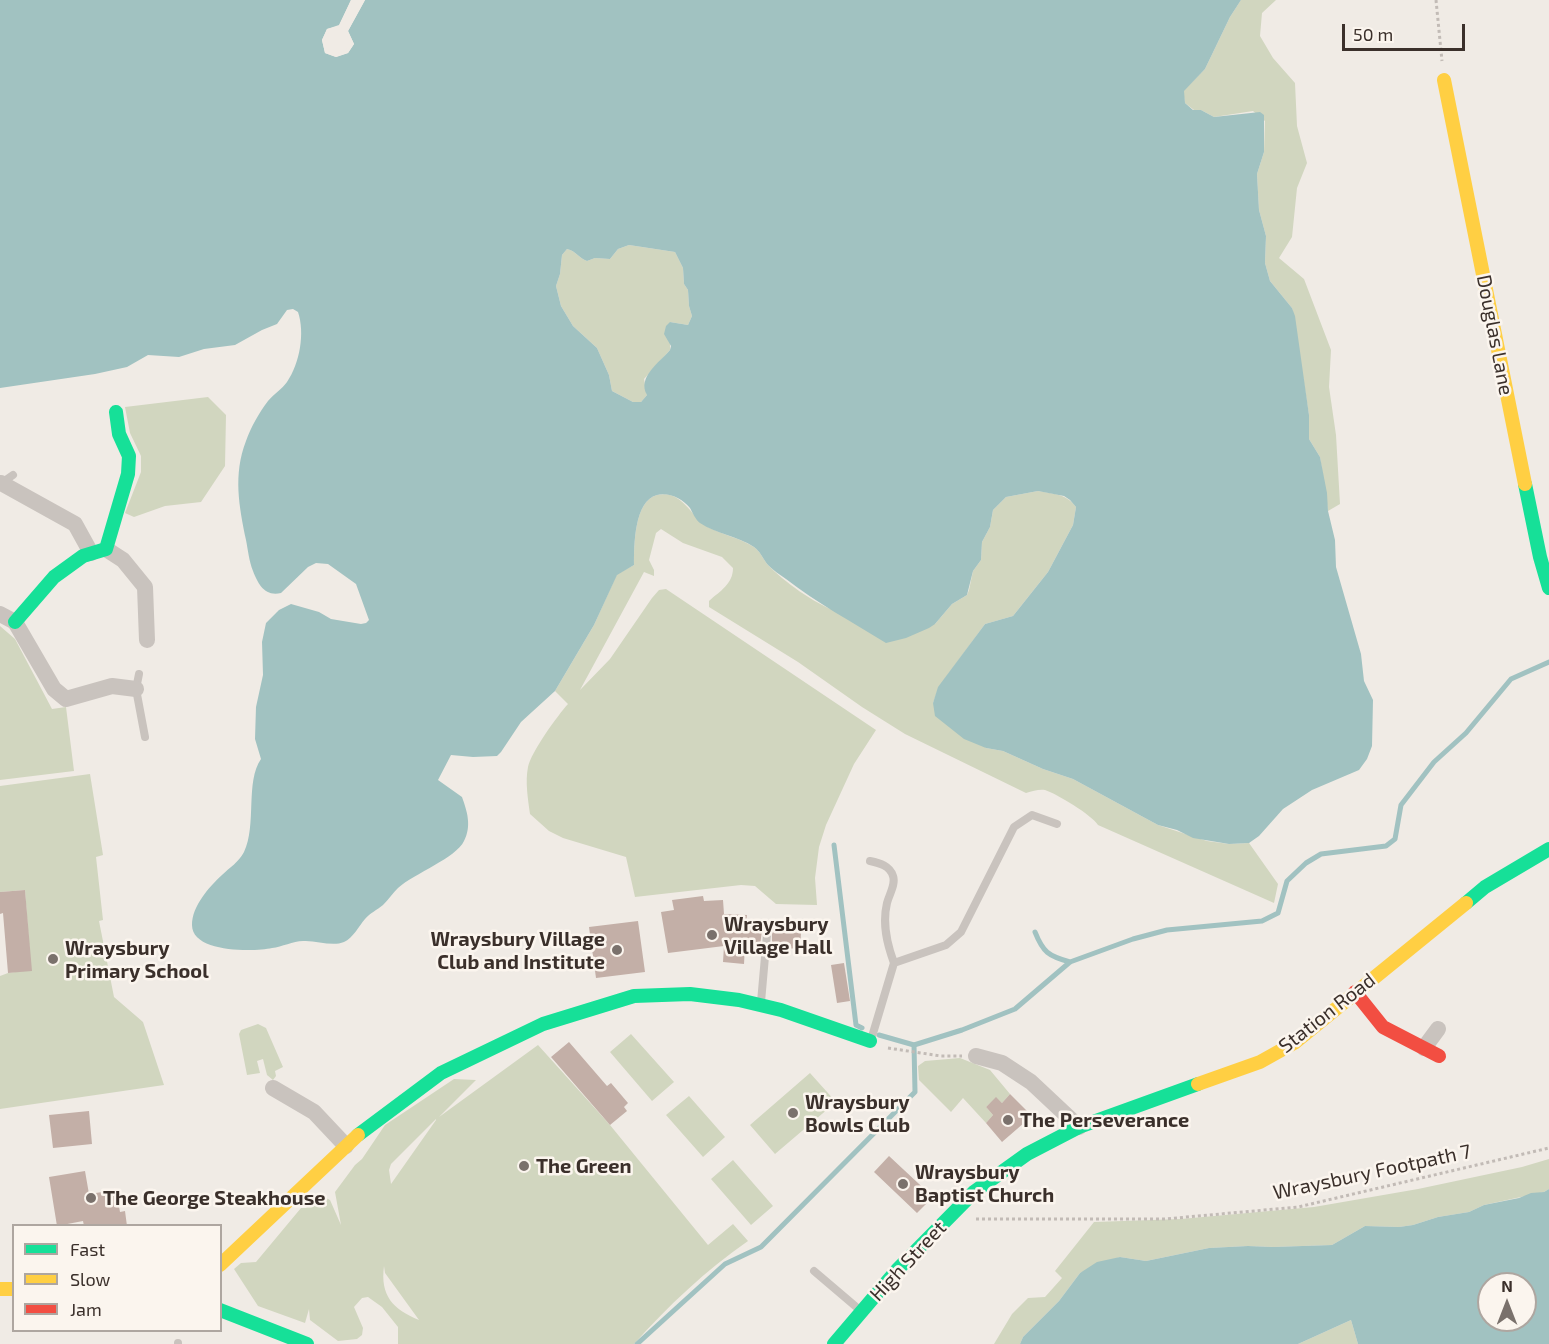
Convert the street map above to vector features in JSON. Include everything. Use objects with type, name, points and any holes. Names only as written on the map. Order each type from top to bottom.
[{"type":"street","name":"Douglas Lane","points":[[1444,80],[1540,557],[1549,588]]},
{"type":"street","points":[[99,551],[128,474],[129,456],[115,429],[116,412]]},
{"type":"street","points":[[5,481],[75,524],[99,551],[123,560],[145,587],[147,640]]},
{"type":"street","points":[[99,551],[82,556],[54,577],[8,618],[54,688],[66,699],[112,686],[137,682]]},
{"type":"street","name":"Station Road","points":[[1079,1126],[1260,1062],[1294,1043],[1485,887],[1549,849]]},
{"type":"street","points":[[1355,992],[1383,1027],[1439,1056]]},
{"type":"street","points":[[222,1263],[365,1128],[441,1073],[543,1024],[634,996],[690,994],[739,1000],[781,1010],[870,1041]]},
{"type":"street","points":[[1424,1048],[1438,1029]]},
{"type":"street","points":[[976,1056],[1002,1063],[1031,1082],[1079,1126]]},
{"type":"street","points":[[273,1088],[314,1112],[346,1146]]},
{"type":"street","name":"High Street","points":[[834,1344],[897,1270],[974,1192],[1028,1154],[1079,1126]]},
{"type":"street","points":[[222,1311],[307,1344]]},
{"type":"lane","points":[[137,682],[145,737]]},
{"type":"lane","points":[[894,963],[946,945],[961,932],[1014,827],[1032,815],[1057,824]]},
{"type":"lane","points":[[870,861],[886,866],[894,880],[886,905],[885,929],[886,944],[894,963],[870,1041]]},
{"type":"lane","points":[[760,1005],[767,934]]},
{"type":"lane","points":[[814,1271],[862,1311]]},
{"type":"path","points":[[1436,0],[1444,80]]},
{"type":"path","points":[[870,1041],[888,1048],[940,1056],[976,1056]]},
{"type":"path","name":"Wraysbury Footpath 7","points":[[947,1219],[1166,1219],[1298,1207],[1549,1148]]},
{"type":"green space","points":[[1241,0],[1276,0],[1262,13],[1260,36],[1273,58],[1295,83],[1297,126],[1307,163],[1297,188],[1292,237],[1279,258],[1304,279],[1331,350],[1329,387],[1336,435],[1340,504],[1328,511],[1320,457],[1309,439],[1309,415],[1292,308],[1270,281],[1265,263],[1266,236],[1259,210],[1257,174],[1264,152],[1265,121],[1253,111],[1214,117],[1201,110],[1194,110],[1185,103],[1183,91],[1205,69],[1230,17]]},
{"type":"green space","points":[[629,245],[675,252],[683,268],[684,284],[688,290],[692,316],[688,325],[670,322],[670,350],[644,379],[647,395],[641,402],[633,402],[612,391],[609,375],[597,348],[573,326],[561,306],[556,286],[562,255],[567,249],[587,261],[595,258],[610,259],[618,249]]},
{"type":"green space","points":[[208,397],[226,415],[225,466],[201,502],[165,506],[134,517],[125,513],[141,472],[141,456],[130,433],[125,407]]},
{"type":"green space","points":[[1038,491],[1069,499],[1076,507],[1073,525],[1048,572],[1013,616],[985,624],[939,687],[933,703],[986,748],[1003,751],[1043,769],[1073,779],[1158,825],[1207,841],[1229,844],[1249,843],[1278,884],[1274,903],[1098,825],[1082,811],[1050,792],[1040,790],[1026,793],[905,734],[798,662],[709,607],[709,601],[728,583],[733,568],[722,557],[683,543],[661,529],[656,533],[649,560],[654,576],[644,572],[580,690],[610,659],[652,598],[659,590],[666,589],[876,730],[854,764],[826,825],[819,847],[815,878],[817,905],[776,904],[755,886],[741,885],[635,897],[626,857],[563,838],[549,831],[530,814],[527,779],[530,760],[545,734],[568,704],[555,691],[594,625],[617,574],[634,565],[637,525],[649,499],[657,495],[674,496],[708,527],[754,547],[782,578],[809,598],[828,608],[843,613],[935,624],[952,604],[967,595],[973,571],[981,560],[982,542],[990,527],[993,510],[1006,497]]},
{"type":"green space","points":[[0,626],[15,639],[52,709],[66,707],[74,771],[0,780]]},
{"type":"green space","name":"Wraysbury Primary School","points":[[90,774],[103,855],[96,857],[103,920],[99,921],[114,997],[143,1022],[164,1085],[0,1109],[0,976],[31,970],[25,890],[0,892],[0,786]]},
{"type":"green space","points":[[258,1024],[266,1028],[283,1067],[275,1071],[276,1076],[273,1080],[267,1075],[263,1059],[257,1061],[260,1073],[247,1075],[239,1034],[241,1030]]},
{"type":"green space","points":[[631,1034],[674,1082],[652,1101],[610,1052]]},
{"type":"green space","name":"The Green","points":[[538,1045],[610,1125],[708,1245],[733,1224],[748,1241],[688,1289],[634,1344],[398,1344],[398,1327],[382,1307],[368,1297],[362,1298],[354,1307],[363,1328],[362,1335],[357,1339],[338,1341],[310,1320],[309,1309],[305,1323],[258,1306],[234,1269],[241,1263],[256,1262],[301,1208],[306,1208],[317,1193],[330,1200],[341,1225],[335,1192],[362,1159],[385,1125],[454,1079],[476,1080],[439,1117]],"holes":[[[436,1120],[391,1184],[389,1170],[391,1164]],[[384,1266],[385,1273],[419,1320],[402,1311],[390,1300],[384,1286]]]},
{"type":"green space","points":[[960,1058],[990,1070],[1010,1094],[1002,1103],[996,1098],[986,1107],[993,1115],[986,1123],[963,1098],[951,1112],[919,1080],[918,1066],[925,1061]]},
{"type":"green space","name":"Wraysbury Bowls Club","points":[[810,1073],[836,1102],[775,1154],[750,1125]]},
{"type":"green space","points":[[689,1096],[725,1137],[703,1157],[666,1115]]},
{"type":"green space","points":[[1549,1159],[1549,1189],[1544,1192],[1484,1205],[1469,1212],[1438,1217],[1413,1225],[1365,1226],[1332,1245],[1209,1248],[1146,1261],[1120,1257],[1080,1273],[1059,1301],[1023,1337],[1020,1344],[994,1344],[1012,1314],[1028,1298],[1045,1297],[1062,1278],[1055,1271],[1094,1222],[1181,1219],[1314,1207],[1418,1189]]},
{"type":"green space","points":[[733,1160],[773,1206],[751,1225],[711,1179]]},
{"type":"green space","points":[[1351,1320],[1358,1344],[1298,1344]]},
{"type":"water","points":[[0,0],[351,0],[339,26],[327,29],[322,40],[325,53],[336,57],[348,53],[354,44],[348,31],[365,0],[1241,0],[1230,17],[1205,69],[1184,91],[1185,103],[1193,110],[1201,110],[1214,117],[1260,112],[1264,115],[1264,152],[1257,174],[1259,210],[1266,236],[1265,263],[1270,281],[1292,308],[1295,316],[1309,415],[1309,439],[1320,457],[1335,540],[1336,567],[1361,654],[1364,681],[1373,700],[1372,746],[1359,770],[1312,790],[1283,809],[1259,836],[1249,843],[1229,844],[1193,838],[1177,830],[1158,825],[1073,779],[1043,769],[1003,751],[986,748],[964,739],[935,716],[933,703],[938,687],[985,624],[1013,616],[1048,572],[1073,525],[1076,507],[1064,496],[1038,491],[1006,497],[993,510],[990,527],[982,542],[981,560],[973,571],[967,595],[952,604],[929,628],[906,638],[886,643],[798,588],[768,565],[754,547],[700,523],[690,508],[680,499],[666,494],[657,495],[649,499],[640,515],[635,536],[634,565],[617,575],[594,625],[555,691],[521,722],[497,756],[451,755],[438,780],[462,797],[464,802],[468,830],[460,847],[398,888],[344,942],[334,944],[299,941],[252,950],[213,946],[202,941],[195,934],[192,925],[193,918],[202,897],[239,859],[248,841],[253,779],[261,759],[255,739],[256,707],[263,675],[262,642],[266,623],[279,610],[291,604],[319,612],[331,619],[361,624],[369,620],[356,584],[328,564],[316,563],[308,567],[281,593],[275,594],[266,591],[260,585],[250,559],[238,490],[242,454],[256,420],[268,401],[287,382],[295,366],[301,338],[298,312],[293,309],[287,310],[277,324],[235,345],[204,349],[179,357],[148,355],[127,367],[0,388]],"holes":[[[629,245],[675,252],[683,268],[684,284],[688,290],[692,316],[688,325],[670,322],[666,326],[664,334],[671,346],[670,350],[647,376],[645,382],[647,395],[641,402],[633,402],[612,391],[609,375],[597,348],[573,326],[561,306],[556,286],[562,255],[567,249],[587,261],[595,258],[610,259],[618,249]]]},
{"type":"water","points":[[1549,1189],[1549,1344],[1358,1344],[1351,1320],[1298,1344],[1020,1344],[1023,1337],[1059,1301],[1080,1273],[1097,1262],[1120,1257],[1146,1261],[1209,1248],[1332,1245],[1365,1226],[1413,1225],[1438,1217],[1469,1212],[1484,1205],[1519,1198],[1531,1193],[1544,1192]]},
{"type":"pier","points":[[351,0],[354,1],[342,27],[329,32],[325,41],[327,51],[336,54],[346,50],[351,43],[345,30],[362,0],[365,0],[348,31],[354,44],[348,53],[336,57],[325,53],[322,40],[327,29],[339,25]]},
{"type":"building","points":[[25,890],[32,971],[8,973],[3,913],[0,914],[0,892]]},
{"type":"building","name":"Wraysbury Village Hall","points":[[703,896],[704,901],[723,900],[724,914],[747,915],[746,925],[760,925],[759,930],[762,930],[760,946],[745,946],[744,964],[723,962],[724,946],[668,953],[661,912],[674,910],[672,900]]},
{"type":"building","name":"Wraysbury Village Club and Institute","points":[[638,921],[645,972],[596,978],[589,927]]},
{"type":"building","points":[[772,931],[801,933],[800,949],[772,947]]},
{"type":"building","points":[[844,963],[850,1001],[837,1003],[831,965]]},
{"type":"building","points":[[569,1042],[607,1086],[611,1083],[628,1103],[624,1107],[627,1111],[610,1125],[551,1057]]},
{"type":"building","name":"The Perseverance","points":[[1010,1094],[1032,1116],[1002,1142],[986,1123],[993,1115],[986,1107],[996,1097],[1002,1103]]},
{"type":"building","points":[[89,1111],[92,1144],[53,1148],[49,1115]]},
{"type":"building","name":"Wraysbury Baptist Church","points":[[889,1156],[933,1197],[917,1213],[874,1172]]},
{"type":"building","name":"The George Steakhouse","points":[[85,1171],[89,1194],[116,1190],[120,1212],[125,1211],[127,1224],[84,1224],[83,1221],[57,1224],[49,1177]]},
{"type":"waterway","points":[[879,1035],[914,1045],[962,1030],[1015,1009],[1070,962],[1133,939],[1167,930],[1262,921],[1278,913],[1287,881],[1306,863],[1321,854],[1386,846],[1395,839],[1401,805],[1434,762],[1466,733],[1511,679],[1549,662]]},
{"type":"waterway","points":[[834,845],[856,1025],[862,1028]]},
{"type":"waterway","points":[[1035,932],[1047,952],[1056,958],[1070,962]]},
{"type":"waterway","points":[[637,1344],[725,1264],[761,1247],[915,1092],[914,1045]]},
{"type":"traffic: fast","points":[[15,622],[54,577],[83,556],[106,549],[128,474],[129,456],[119,434],[116,412]]},
{"type":"traffic: fast","points":[[1525,484],[1549,588]]},
{"type":"traffic: fast","points":[[1466,903],[1485,887],[1549,849]]},
{"type":"traffic: fast","points":[[358,1135],[441,1073],[543,1024],[634,996],[690,994],[739,1000],[781,1010],[870,1041]]},
{"type":"traffic: fast","points":[[834,1344],[897,1270],[974,1192],[1027,1154],[1079,1127],[1198,1084]]},
{"type":"traffic: fast","points":[[222,1311],[307,1344]]},
{"type":"traffic: slow","points":[[1444,80],[1525,484]]},
{"type":"traffic: slow","points":[[1198,1084],[1260,1062],[1294,1043],[1466,903]]},
{"type":"traffic: slow","points":[[222,1263],[358,1135]]},
{"type":"traffic: slow","points":[[0,1289],[12,1289]]},
{"type":"traffic: jam","points":[[1355,992],[1383,1027],[1439,1056]]},
{"type":"place","name":"Wraysbury Village Hall","points":[[712,935]]},
{"type":"place","name":"Wraysbury Village Club and Institute","points":[[617,950]]},
{"type":"place","name":"Wraysbury Primary School","points":[[53,959]]},
{"type":"place","name":"Wraysbury Bowls Club","points":[[793,1113]]},
{"type":"place","name":"The Perseverance","points":[[1008,1120]]},
{"type":"place","name":"The Green","points":[[524,1166]]},
{"type":"place","name":"Wraysbury Baptist Church","points":[[903,1184]]},
{"type":"place","name":"The George Steakhouse","points":[[91,1198]]}]
